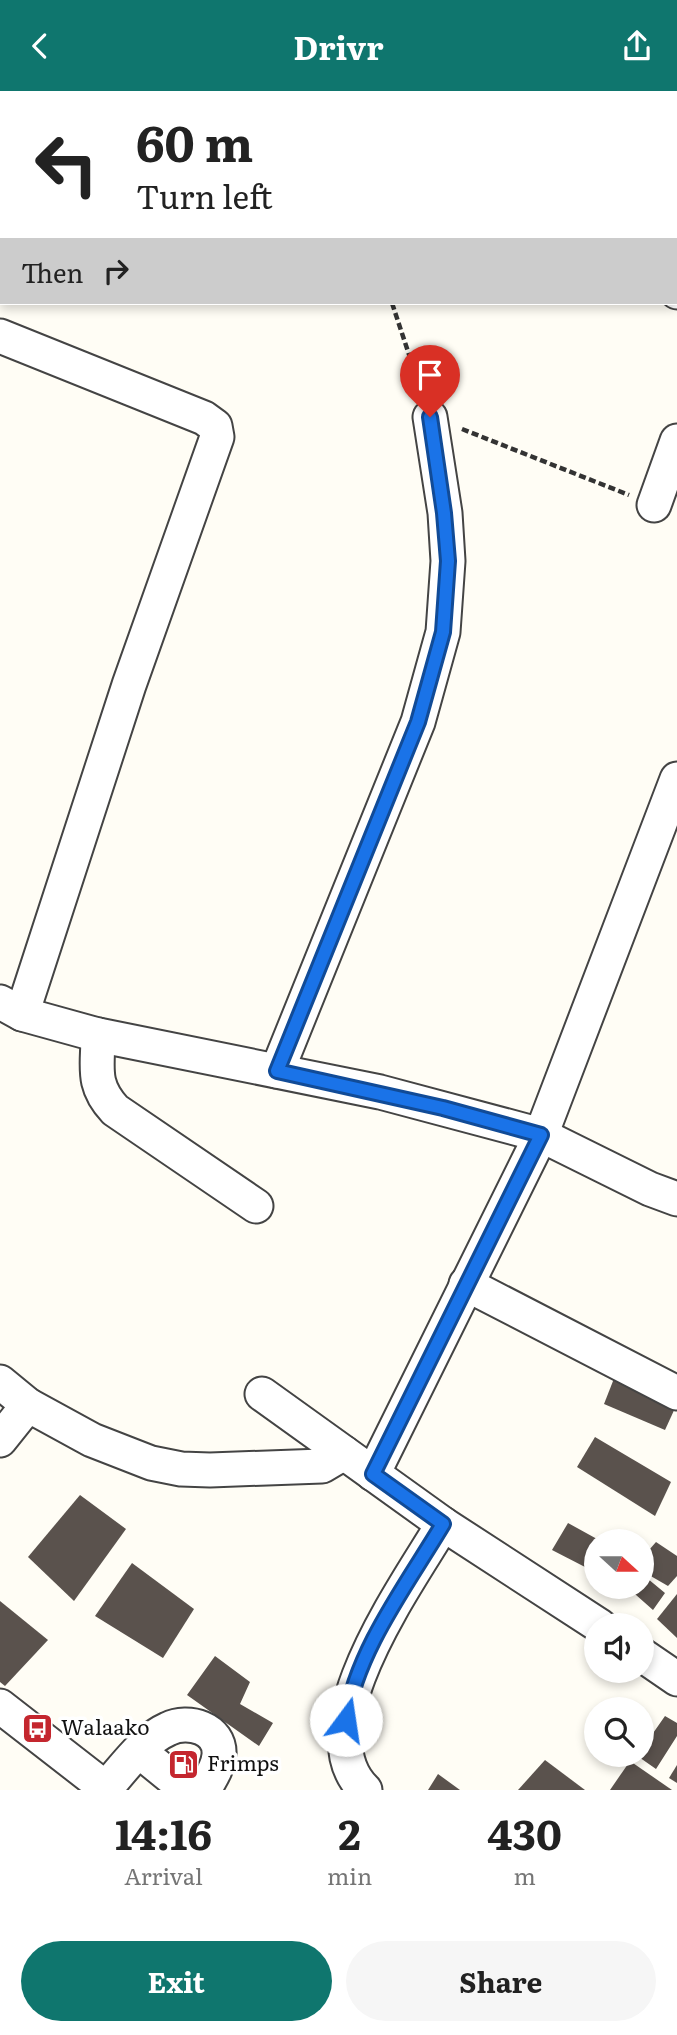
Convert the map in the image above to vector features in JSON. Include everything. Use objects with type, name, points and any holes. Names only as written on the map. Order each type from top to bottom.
[{"type":"street","points":[[0,336],[204,418],[215,426],[217,437],[130,685],[11,1008],[98,1035],[393,1095],[541,1135],[650,1189],[677,1199]]},
{"type":"street","points":[[277,1071],[418,722],[443,632],[448,561],[430,417]]},
{"type":"street","points":[[654,505],[677,441]]},
{"type":"street","points":[[373,1474],[541,1135],[677,779]]},
{"type":"street","points":[[98,1035],[97,1084],[106,1101],[141,1129],[256,1206]]},
{"type":"street","points":[[466,1284],[677,1393]]},
{"type":"street","points":[[0,1382],[28,1405],[92,1440],[152,1463],[181,1469],[322,1466],[344,1453]]},
{"type":"street","points":[[262,1394],[443,1524],[584,1616]]},
{"type":"street","points":[[0,1440],[28,1405]]},
{"type":"street","points":[[365,1790],[349,1768],[344,1734],[348,1706],[358,1676],[378,1633],[443,1524]]},
{"type":"street","points":[[654,1663],[677,1679]]},
{"type":"street","points":[[0,1706],[107,1789],[139,1751],[164,1730],[177,1725],[193,1724],[210,1734],[218,1745],[219,1755],[213,1775],[204,1790]]},
{"type":"street","points":[[139,1751],[187,1790]]},
{"type":"path","points":[[393,305],[430,417],[654,505]]},
{"type":"building","points":[[615,1376],[676,1406],[665,1430],[604,1404]]},
{"type":"building","points":[[595,1437],[671,1482],[655,1516],[577,1467]]},
{"type":"building","points":[[80,1495],[126,1529],[74,1601],[28,1557]]},
{"type":"building","points":[[568,1523],[584,1532],[584,1566],[552,1550]]},
{"type":"building","points":[[656,1542],[677,1556],[677,1576],[668,1586],[654,1578]]},
{"type":"building","points":[[132,1563],[194,1609],[163,1658],[95,1616]]},
{"type":"building","points":[[654,1584],[665,1593],[653,1610],[641,1599],[654,1599]]},
{"type":"building","points":[[677,1594],[677,1638],[657,1619]]},
{"type":"building","points":[[0,1601],[48,1640],[5,1686],[0,1682]]},
{"type":"building","points":[[215,1656],[250,1682],[240,1704],[273,1723],[259,1746],[187,1695]]},
{"type":"building","points":[[665,1716],[677,1723],[677,1736],[656,1769],[653,1767],[654,1732]]},
{"type":"building","points":[[545,1760],[585,1790],[518,1790]]},
{"type":"building","points":[[677,1765],[677,1783],[669,1778]]},
{"type":"building","points":[[626,1767],[639,1767],[672,1790],[610,1790]]},
{"type":"building","points":[[438,1774],[460,1790],[428,1790]]},
{"type":"place","name":"Walaako","points":[[38,1728]]},
{"type":"place","name":"Frimps","points":[[184,1764]]},
{"type":"route","points":[[346,1720],[358,1676],[378,1633],[443,1524],[373,1474],[541,1135],[380,1092],[277,1071],[418,722],[443,632],[448,561],[430,417]]}]
